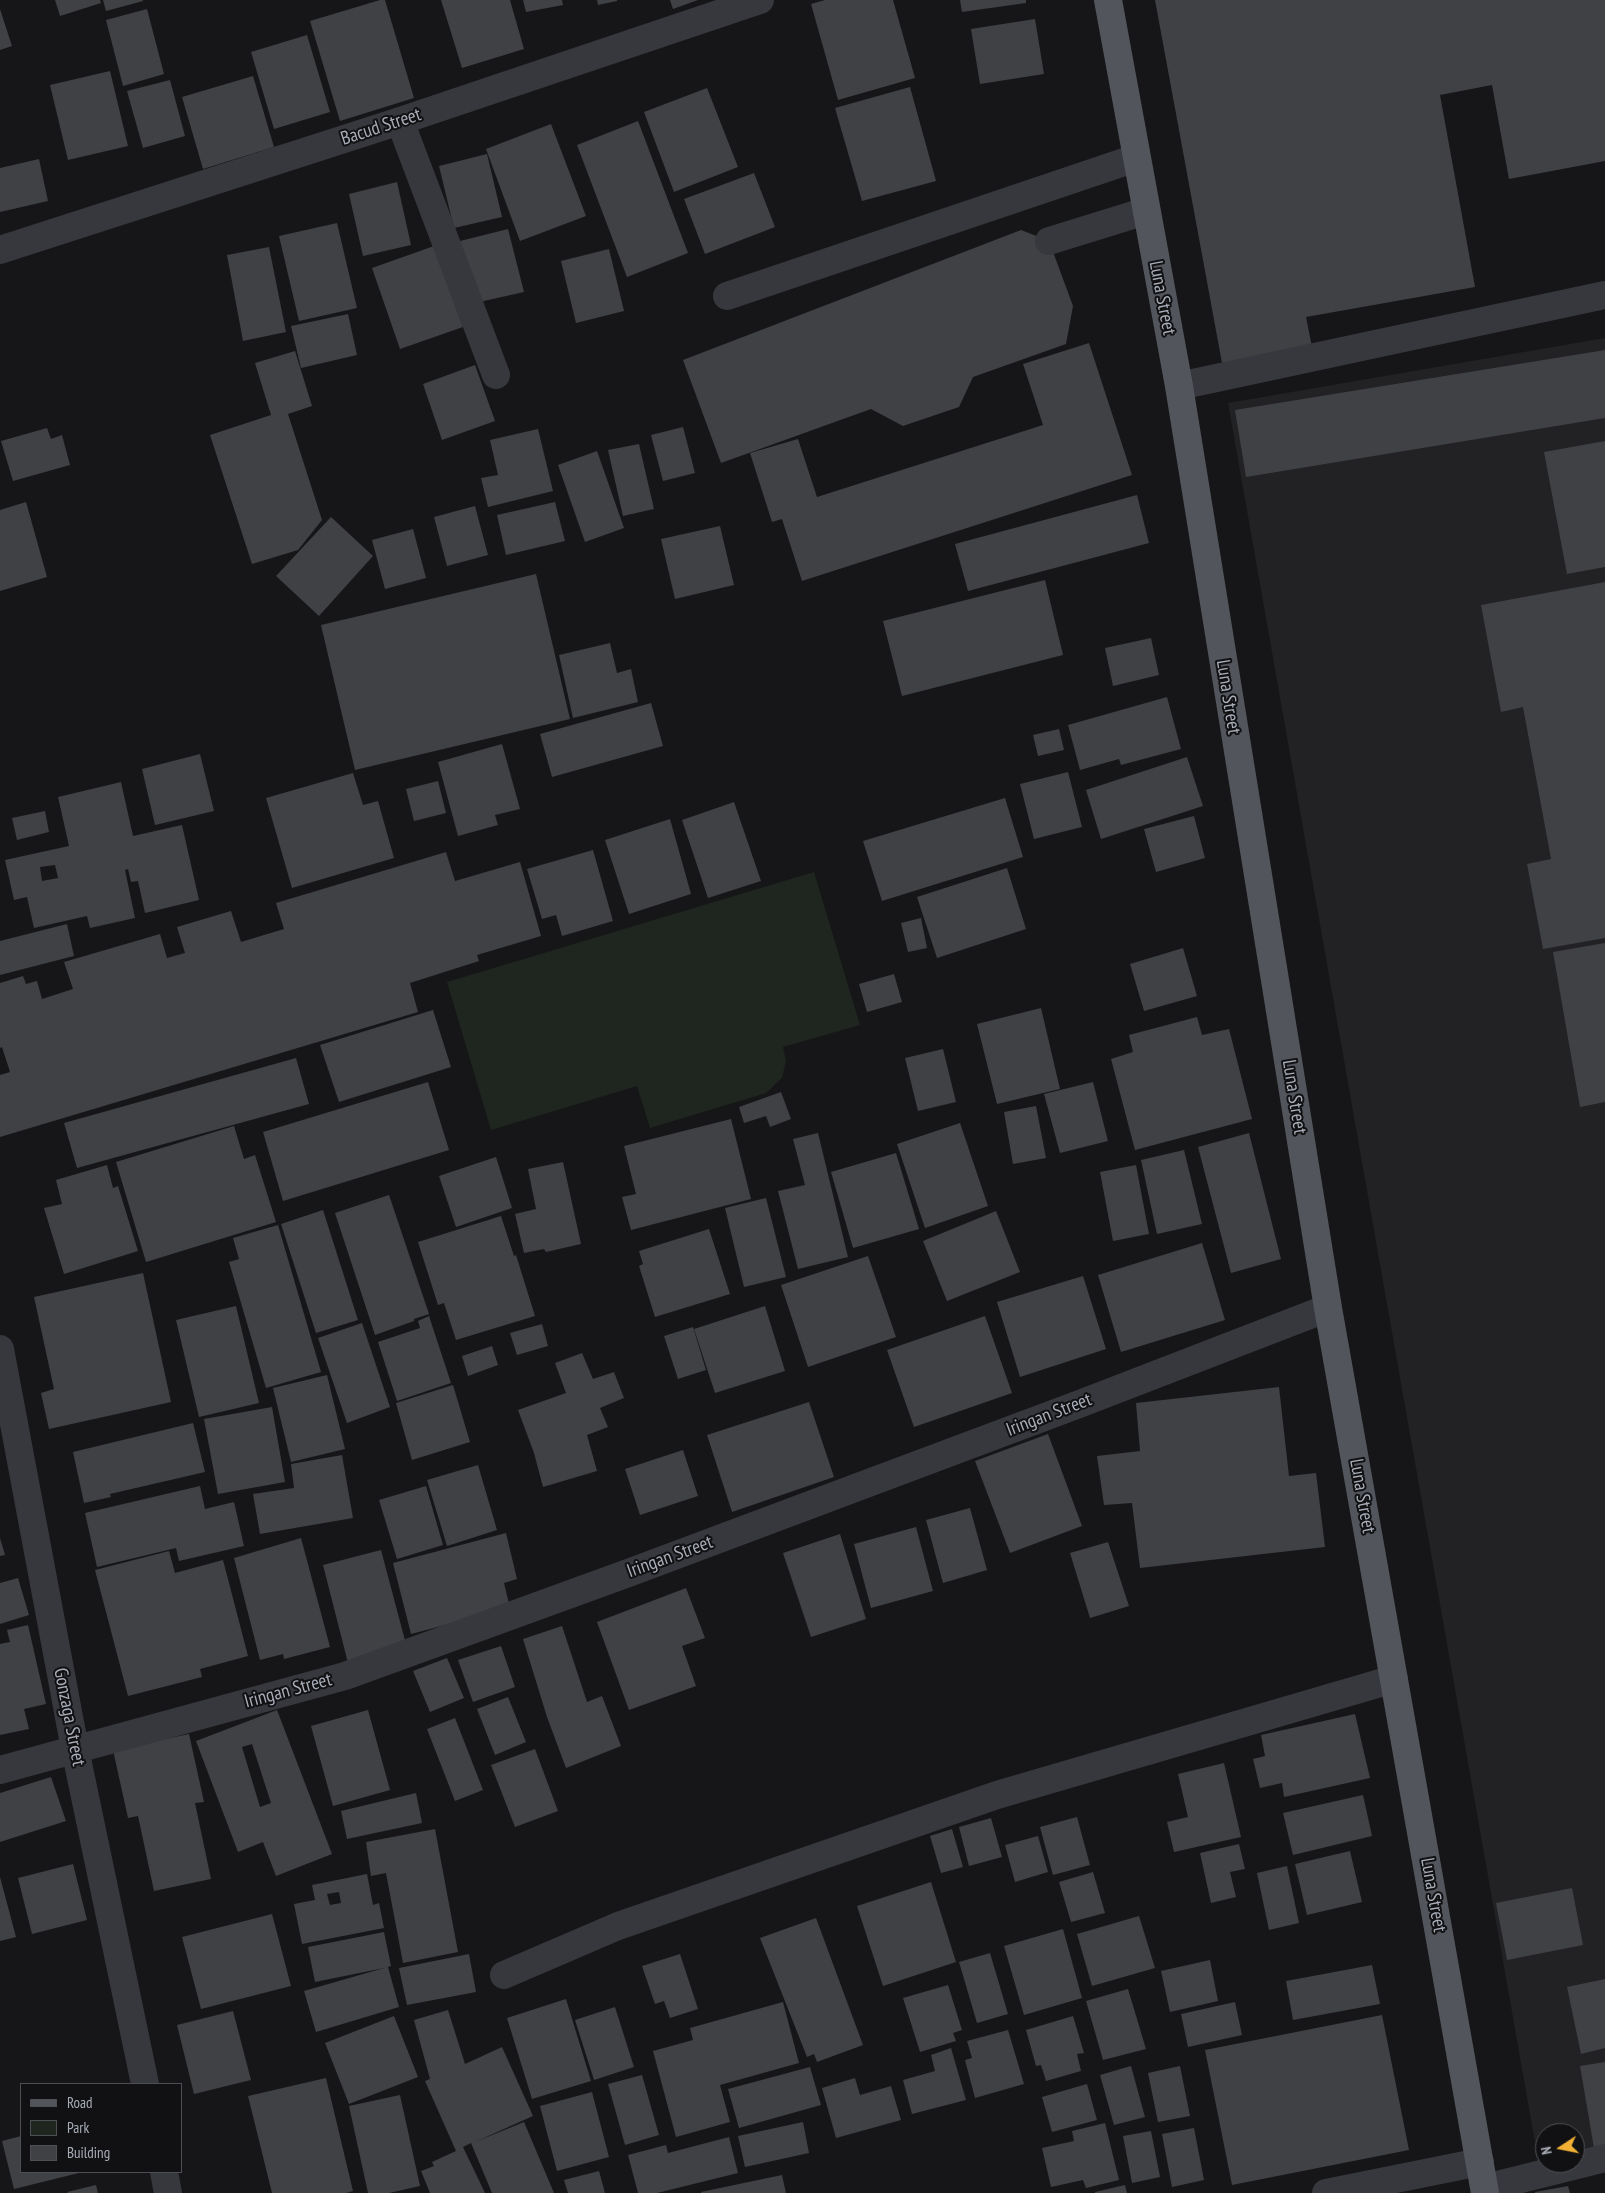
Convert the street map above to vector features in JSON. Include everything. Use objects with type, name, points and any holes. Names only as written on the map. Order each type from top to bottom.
[{"type":"main road","name":"Luna Street","points":[[1108,0],[1179,386],[1328,1308],[1483,2181]]},
{"type":"street","name":"Bacud Street","points":[[0,250],[400,121],[760,0]]},
{"type":"street","points":[[400,121],[496,375]]},
{"type":"street","points":[[727,296],[1136,158]]},
{"type":"street","points":[[1049,241],[1146,211]]},
{"type":"street","points":[[1179,386],[1605,295]]},
{"type":"street","name":"Iringan Street","points":[[0,1770],[345,1676],[631,1572],[1073,1407],[1328,1308]]},
{"type":"street","name":"Gonzaga Street","points":[[0,1348],[75,1750],[146,2083]]},
{"type":"street","points":[[504,1975],[618,1926],[997,1795],[1394,1679]]},
{"type":"street","points":[[1326,2193],[1483,2181],[1605,2158]]},
{"type":"street","points":[[164,2173],[168,2193]]},
{"type":"shaded area","points":[[1605,338],[1605,2149],[1585,2154],[1585,2123],[1535,2123],[1535,2142],[1228,403]]},
{"type":"green space","points":[[814,872],[860,1025],[783,1047],[786,1061],[782,1078],[766,1093],[650,1128],[637,1086],[491,1130],[447,982]]},
{"type":"building","points":[[55,0],[100,0],[101,3],[60,16]]},
{"type":"building","points":[[103,0],[143,0],[143,1],[106,11]]},
{"type":"building","points":[[385,0],[414,98],[340,121],[310,21]]},
{"type":"building","points":[[441,0],[510,0],[524,49],[462,68]]},
{"type":"building","points":[[523,0],[562,0],[563,5],[526,12]]},
{"type":"building","points":[[597,0],[617,0],[617,1],[598,5]]},
{"type":"building","points":[[670,0],[698,0],[673,9]]},
{"type":"building","points":[[825,0],[893,0],[915,78],[838,100],[811,4]]},
{"type":"building","points":[[960,0],[1026,0],[1026,3],[962,12]]},
{"type":"building","points":[[1155,0],[1605,0],[1605,161],[1509,179],[1492,85],[1440,95],[1475,287],[1306,317],[1312,347],[1222,363]]},
{"type":"building","points":[[0,9],[12,46],[0,50]]},
{"type":"building","points":[[147,9],[164,74],[123,86],[106,20]]},
{"type":"building","points":[[1035,19],[1044,74],[980,84],[971,29]]},
{"type":"building","points":[[307,35],[330,112],[274,129],[251,52]]},
{"type":"building","points":[[110,71],[128,146],[68,160],[50,85]]},
{"type":"building","points":[[253,76],[274,147],[203,169],[182,97]]},
{"type":"building","points":[[170,80],[185,136],[143,148],[127,91]]},
{"type":"building","points":[[910,87],[936,181],[862,201],[835,108]]},
{"type":"building","points":[[707,88],[738,167],[674,192],[644,112]]},
{"type":"building","points":[[638,121],[688,253],[627,277],[577,145]]},
{"type":"building","points":[[551,124],[586,216],[520,241],[486,149]]},
{"type":"building","points":[[487,154],[502,217],[454,228],[439,166]]},
{"type":"building","points":[[39,159],[48,201],[0,212],[0,168]]},
{"type":"building","points":[[754,173],[775,227],[705,254],[684,199]]},
{"type":"building","points":[[397,182],[411,245],[363,256],[349,194]]},
{"type":"building","points":[[337,223],[357,308],[299,321],[279,236]]},
{"type":"building","points":[[508,229],[524,292],[475,303],[460,241]]},
{"type":"building","points":[[1021,230],[1049,241],[1073,306],[1066,344],[973,377],[959,407],[903,426],[871,409],[721,463],[683,360]]},
{"type":"building","points":[[434,246],[463,327],[400,349],[372,268]]},
{"type":"building","points":[[269,247],[286,332],[243,341],[227,255]]},
{"type":"building","points":[[609,249],[624,311],[576,323],[561,261]]},
{"type":"building","points":[[348,314],[357,355],[301,368],[291,326]]},
{"type":"building","points":[[1089,343],[1132,475],[802,581],[782,519],[772,522],[750,453],[798,439],[817,497],[1043,425],[1023,364]]},
{"type":"building","points":[[1605,350],[1605,418],[1246,477],[1235,410]]},
{"type":"building","points":[[295,351],[312,406],[288,414],[322,520],[298,550],[252,564],[210,435],[271,415],[255,363]]},
{"type":"building","points":[[475,365],[495,421],[442,440],[423,384]]},
{"type":"building","points":[[683,427],[695,473],[663,481],[651,435]]},
{"type":"building","points":[[47,428],[51,439],[62,435],[70,465],[13,481],[1,441]]},
{"type":"building","points":[[538,429],[553,491],[488,507],[481,478],[498,475],[490,440]]},
{"type":"building","points":[[1605,441],[1605,567],[1567,574],[1544,452]]},
{"type":"building","points":[[639,444],[654,509],[623,516],[608,450]]},
{"type":"building","points":[[597,451],[624,528],[585,542],[558,465]]},
{"type":"building","points":[[1137,495],[1149,543],[968,591],[955,544]]},
{"type":"building","points":[[26,502],[47,577],[0,591],[0,510]]},
{"type":"building","points":[[555,502],[565,541],[506,555],[497,515]]},
{"type":"building","points":[[475,506],[488,555],[447,566],[434,517]]},
{"type":"building","points":[[331,517],[373,556],[319,616],[276,576]]},
{"type":"building","points":[[720,526],[734,585],[675,599],[661,539]]},
{"type":"building","points":[[413,529],[426,578],[385,589],[372,540]]},
{"type":"building","points":[[536,574],[570,719],[355,770],[321,625]]},
{"type":"building","points":[[1045,580],[1063,655],[902,696],[883,621]]},
{"type":"building","points":[[1605,582],[1605,938],[1543,949],[1527,864],[1551,859],[1523,707],[1501,712],[1481,605]]},
{"type":"building","points":[[1151,638],[1159,675],[1113,686],[1105,648]]},
{"type":"building","points":[[610,643],[617,673],[631,669],[638,702],[573,718],[559,655]]},
{"type":"building","points":[[1167,697],[1181,749],[1121,765],[1119,759],[1080,770],[1068,725]]},
{"type":"building","points":[[651,703],[663,746],[552,777],[540,734]]},
{"type":"building","points":[[1059,729],[1064,750],[1038,756],[1033,735]]},
{"type":"building","points":[[502,744],[520,809],[495,815],[498,825],[458,836],[438,762]]},
{"type":"building","points":[[200,754],[214,811],[155,825],[142,769]]},
{"type":"building","points":[[1187,757],[1203,806],[1101,839],[1086,790]]},
{"type":"building","points":[[1068,772],[1082,827],[1034,839],[1020,784]]},
{"type":"building","points":[[353,773],[363,805],[378,801],[394,858],[292,888],[266,798]]},
{"type":"building","points":[[438,781],[446,813],[414,821],[406,789]]},
{"type":"building","points":[[121,782],[133,836],[182,825],[199,900],[145,913],[138,881],[131,882],[128,869],[125,870],[135,918],[90,928],[87,916],[34,928],[27,897],[14,900],[5,860],[69,846],[58,797]],"holes":[[[55,865],[58,878],[42,881],[40,867]]]},
{"type":"building","points":[[1005,798],[1023,857],[882,901],[863,841]]},
{"type":"building","points":[[734,802],[761,881],[708,898],[682,820]]},
{"type":"building","points":[[45,811],[49,832],[17,840],[12,818]]},
{"type":"building","points":[[1194,816],[1205,858],[1156,872],[1144,829]]},
{"type":"building","points":[[670,819],[691,894],[629,914],[605,840]]},
{"type":"building","points":[[593,850],[613,921],[562,936],[556,915],[542,919],[527,869]]},
{"type":"building","points":[[446,852],[455,881],[520,862],[541,936],[477,955],[479,961],[410,983],[418,1012],[0,1137],[0,1075],[10,1072],[2,1047],[0,1048],[0,983],[23,976],[26,984],[37,981],[42,999],[73,989],[64,962],[160,934],[167,958],[185,953],[177,927],[231,911],[241,942],[284,929],[276,903]]},
{"type":"building","points":[[1007,868],[1026,929],[937,958],[917,897]]},
{"type":"building","points":[[921,918],[927,948],[908,952],[901,923]]},
{"type":"building","points":[[67,924],[74,956],[0,975],[0,941]]},
{"type":"building","points":[[1605,943],[1605,1102],[1580,1107],[1553,952]]},
{"type":"building","points":[[1183,948],[1197,996],[1144,1011],[1130,964]]},
{"type":"building","points":[[894,974],[902,1002],[867,1012],[859,984]]},
{"type":"building","points":[[1041,1008],[1060,1089],[997,1104],[977,1024]]},
{"type":"building","points":[[433,1010],[451,1067],[339,1102],[320,1045]]},
{"type":"building","points":[[1197,1017],[1202,1035],[1229,1029],[1252,1119],[1135,1150],[1111,1059],[1133,1052],[1129,1035]]},
{"type":"building","points":[[943,1049],[956,1102],[918,1111],[905,1058]]},
{"type":"building","points":[[296,1058],[309,1104],[77,1168],[64,1123]]},
{"type":"building","points":[[428,1082],[449,1150],[283,1201],[263,1132]]},
{"type":"building","points":[[1093,1082],[1108,1141],[1060,1153],[1044,1094]]},
{"type":"building","points":[[781,1092],[791,1119],[770,1127],[766,1116],[744,1123],[739,1107]]},
{"type":"building","points":[[1036,1106],[1046,1158],[1013,1164],[1004,1112]]},
{"type":"building","points":[[731,1119],[751,1199],[631,1230],[622,1197],[636,1194],[624,1146]]},
{"type":"building","points":[[960,1123],[988,1206],[925,1228],[897,1144]]},
{"type":"building","points":[[234,1126],[244,1159],[255,1155],[276,1222],[146,1262],[116,1162]]},
{"type":"building","points":[[818,1133],[848,1257],[798,1269],[778,1191],[805,1185],[793,1139]]},
{"type":"building","points":[[1249,1133],[1281,1259],[1231,1273],[1198,1147]]},
{"type":"building","points":[[1184,1150],[1202,1224],[1157,1234],[1141,1160]]},
{"type":"building","points":[[896,1153],[919,1229],[853,1248],[831,1172]]},
{"type":"building","points":[[496,1157],[512,1208],[456,1227],[439,1176]]},
{"type":"building","points":[[563,1162],[581,1244],[546,1252],[544,1249],[524,1253],[515,1214],[536,1209],[528,1169]]},
{"type":"building","points":[[107,1165],[113,1188],[118,1186],[138,1251],[64,1274],[44,1208],[62,1204],[56,1180]]},
{"type":"building","points":[[1136,1165],[1149,1234],[1113,1241],[1100,1172]]},
{"type":"building","points":[[389,1195],[429,1314],[375,1335],[335,1213]]},
{"type":"building","points":[[766,1198],[786,1277],[744,1287],[725,1208]]},
{"type":"building","points":[[323,1210],[358,1320],[316,1333],[281,1224]]},
{"type":"building","points":[[996,1211],[1020,1272],[947,1301],[923,1241]]},
{"type":"building","points":[[501,1216],[514,1256],[516,1255],[535,1316],[456,1340],[444,1303],[438,1305],[418,1242]]},
{"type":"building","points":[[278,1225],[321,1372],[266,1388],[229,1262],[239,1259],[233,1238]]},
{"type":"building","points":[[709,1229],[730,1294],[655,1317],[639,1266],[643,1264],[639,1251]]},
{"type":"building","points":[[1202,1243],[1225,1320],[1121,1352],[1098,1275]]},
{"type":"building","points":[[868,1256],[896,1337],[808,1367],[781,1285]]},
{"type":"building","points":[[143,1273],[171,1402],[49,1429],[41,1393],[54,1389],[34,1297]]},
{"type":"building","points":[[1083,1276],[1106,1349],[1020,1377],[997,1302]]},
{"type":"building","points":[[236,1306],[259,1403],[199,1417],[176,1320]]},
{"type":"building","points":[[765,1306],[785,1371],[715,1393],[694,1329]]},
{"type":"building","points":[[429,1316],[451,1383],[397,1401],[378,1342],[420,1328],[418,1321]]},
{"type":"building","points":[[985,1316],[1012,1393],[914,1427],[887,1350]]},
{"type":"building","points":[[362,1323],[390,1407],[347,1423],[318,1338]]},
{"type":"building","points":[[542,1324],[548,1346],[517,1355],[510,1333]]},
{"type":"building","points":[[693,1327],[706,1370],[678,1379],[664,1336]]},
{"type":"building","points":[[492,1346],[498,1365],[468,1376],[462,1356]]},
{"type":"building","points":[[582,1353],[593,1379],[614,1372],[624,1398],[600,1408],[608,1427],[587,1435],[597,1471],[543,1487],[534,1453],[518,1410],[566,1393],[555,1363]]},
{"type":"building","points":[[327,1375],[345,1449],[291,1462],[273,1388]]},
{"type":"building","points":[[453,1385],[470,1442],[412,1460],[396,1403]]},
{"type":"building","points":[[1279,1387],[1289,1476],[1316,1473],[1325,1547],[1140,1568],[1132,1503],[1104,1505],[1097,1456],[1140,1451],[1136,1403]]},
{"type":"building","points":[[809,1402],[834,1477],[732,1512],[707,1435]]},
{"type":"building","points":[[272,1407],[285,1482],[218,1494],[204,1419]]},
{"type":"building","points":[[193,1423],[205,1472],[110,1494],[111,1497],[84,1503],[73,1452]]},
{"type":"building","points":[[1048,1434],[1082,1526],[1010,1553],[975,1461]]},
{"type":"building","points":[[683,1450],[698,1496],[640,1515],[625,1469]]},
{"type":"building","points":[[342,1455],[353,1518],[260,1534],[253,1494],[294,1488],[291,1464]]},
{"type":"building","points":[[478,1465],[497,1530],[447,1546],[427,1480]]},
{"type":"building","points":[[200,1486],[205,1509],[234,1502],[244,1546],[179,1561],[176,1548],[97,1567],[85,1513]]},
{"type":"building","points":[[426,1486],[443,1545],[397,1559],[379,1500]]},
{"type":"building","points":[[970,1508],[987,1570],[943,1583],[926,1520]]},
{"type":"building","points":[[916,1527],[933,1591],[871,1608],[854,1544]]},
{"type":"building","points":[[506,1533],[517,1579],[504,1583],[510,1608],[411,1634],[393,1563]]},
{"type":"building","points":[[840,1534],[866,1619],[811,1637],[783,1553]]},
{"type":"building","points":[[0,1538],[5,1555],[0,1556]]},
{"type":"building","points":[[301,1538],[330,1647],[284,1659],[283,1654],[260,1660],[234,1558]]},
{"type":"building","points":[[1108,1542],[1129,1606],[1090,1618],[1070,1553]]},
{"type":"building","points":[[381,1550],[407,1648],[348,1663],[323,1565]]},
{"type":"building","points":[[169,1551],[175,1573],[223,1560],[248,1656],[200,1669],[202,1677],[128,1696],[95,1570]]},
{"type":"building","points":[[18,1578],[29,1615],[0,1624],[0,1583]]},
{"type":"building","points":[[686,1588],[705,1638],[682,1646],[696,1686],[629,1710],[597,1622]]},
{"type":"building","points":[[28,1625],[46,1704],[24,1709],[29,1729],[0,1735],[0,1644],[10,1642],[7,1630]]},
{"type":"building","points":[[562,1626],[587,1702],[602,1696],[621,1746],[566,1768],[547,1717],[523,1639]]},
{"type":"building","points":[[501,1646],[515,1687],[473,1702],[458,1660]]},
{"type":"building","points":[[447,1658],[464,1698],[430,1712],[413,1671]]},
{"type":"building","points":[[508,1697],[526,1742],[495,1755],[477,1709]]},
{"type":"building","points":[[277,1710],[332,1854],[276,1876],[263,1842],[238,1852],[196,1741]],"holes":[[[252,1744],[271,1803],[260,1807],[242,1747]]]},
{"type":"building","points":[[368,1710],[390,1790],[333,1806],[311,1726]]},
{"type":"building","points":[[1355,1714],[1370,1778],[1284,1797],[1282,1783],[1260,1788],[1253,1759],[1265,1756],[1261,1735]]},
{"type":"building","points":[[455,1718],[483,1790],[455,1801],[427,1729]]},
{"type":"building","points":[[189,1734],[204,1802],[195,1803],[211,1879],[154,1891],[138,1816],[128,1818],[113,1750]]},
{"type":"building","points":[[535,1749],[558,1811],[515,1827],[491,1765]]},
{"type":"building","points":[[1224,1763],[1241,1837],[1174,1852],[1167,1822],[1188,1817],[1178,1774]]},
{"type":"building","points":[[51,1777],[66,1821],[0,1842],[0,1793]]},
{"type":"building","points":[[416,1793],[422,1823],[347,1839],[341,1811]]},
{"type":"building","points":[[1363,1795],[1372,1836],[1293,1855],[1283,1813]]},
{"type":"building","points":[[1077,1817],[1090,1865],[1053,1875],[1040,1827]]},
{"type":"building","points":[[991,1818],[1002,1857],[969,1866],[959,1827]]},
{"type":"building","points":[[435,1829],[458,1952],[403,1963],[386,1873],[371,1876],[366,1842]]},
{"type":"building","points":[[952,1829],[963,1867],[941,1873],[930,1836]]},
{"type":"building","points":[[1038,1836],[1048,1872],[1015,1882],[1005,1845]]},
{"type":"building","points":[[1239,1844],[1245,1869],[1230,1872],[1236,1897],[1211,1903],[1200,1853]]},
{"type":"building","points":[[1350,1851],[1362,1902],[1307,1915],[1295,1864]]},
{"type":"building","points":[[73,1864],[87,1920],[32,1934],[18,1878]]},
{"type":"building","points":[[1287,1866],[1299,1923],[1269,1930],[1257,1873]]},
{"type":"building","points":[[1093,1872],[1105,1913],[1071,1922],[1059,1882]]},
{"type":"building","points":[[367,1874],[373,1905],[379,1903],[384,1928],[302,1944],[294,1904],[315,1900],[312,1885]],"holes":[[[339,1892],[341,1903],[330,1905],[327,1894]]]},
{"type":"building","points":[[0,1877],[16,1937],[0,1941]]},
{"type":"building","points":[[931,1882],[956,1962],[883,1986],[857,1906]]},
{"type":"building","points":[[1572,1888],[1583,1945],[1507,1960],[1496,1903]]},
{"type":"building","points":[[272,1914],[291,1986],[201,2009],[182,1937]]},
{"type":"building","points":[[1139,1916],[1155,1968],[1092,1986],[1077,1934]]},
{"type":"building","points":[[816,1918],[863,2045],[817,2062],[814,2054],[807,2057],[760,1938]]},
{"type":"building","points":[[1063,1929],[1082,1998],[1024,2015],[1004,1946]]},
{"type":"building","points":[[384,1932],[391,1966],[388,1967],[399,2007],[316,2032],[304,1991],[384,1968],[315,1982],[308,1947]]},
{"type":"building","points":[[990,1953],[1008,2014],[977,2023],[959,1962]]},
{"type":"building","points":[[469,1954],[476,1992],[407,2005],[399,1968]]},
{"type":"building","points":[[680,1954],[698,2009],[670,2018],[664,2001],[655,2004],[642,1966]]},
{"type":"building","points":[[1210,1960],[1218,2001],[1170,2012],[1161,1971]]},
{"type":"building","points":[[1372,1965],[1380,2004],[1293,2020],[1286,1981]]},
{"type":"building","points":[[1605,1979],[1605,2048],[1581,2054],[1567,1987]]},
{"type":"building","points":[[948,1985],[962,2030],[953,2033],[956,2041],[920,2052],[903,1998]]},
{"type":"building","points":[[1128,1989],[1146,2049],[1103,2060],[1086,2001]]},
{"type":"building","points":[[566,1999],[591,2081],[532,2099],[507,2018]]},
{"type":"building","points":[[783,2002],[799,2063],[720,2085],[730,2122],[676,2137],[653,2051],[693,2040],[690,2028]]},
{"type":"building","points":[[1235,2002],[1242,2035],[1188,2047],[1181,2014]]},
{"type":"building","points":[[615,2007],[634,2067],[594,2080],[575,2020]]},
{"type":"building","points":[[448,2010],[465,2064],[502,2047],[533,2116],[475,2142],[524,2122],[554,2193],[492,2193],[471,2143],[463,2147],[485,2193],[430,2193],[421,2171],[434,2166],[432,2162],[456,2151],[425,2081],[430,2079],[414,2020]]},
{"type":"building","points":[[233,2011],[251,2080],[194,2094],[177,2025]]},
{"type":"building","points":[[1382,2015],[1409,2150],[1232,2185],[1205,2050]]},
{"type":"building","points":[[394,2016],[418,2077],[349,2104],[325,2043]]},
{"type":"building","points":[[1073,2016],[1084,2053],[1077,2054],[1081,2071],[1046,2081],[1041,2065],[1036,2066],[1026,2030]]},
{"type":"building","points":[[1008,2030],[1024,2084],[975,2098],[965,2060],[972,2058],[967,2041]]},
{"type":"building","points":[[951,2048],[966,2100],[912,2114],[903,2080],[935,2071],[931,2055]]},
{"type":"building","points":[[1605,2062],[1605,2146],[1594,2148],[1580,2066]]},
{"type":"building","points":[[1131,2066],[1145,2117],[1114,2125],[1100,2075]]},
{"type":"building","points":[[1180,2066],[1190,2116],[1158,2122],[1148,2073]]},
{"type":"building","points":[[810,2067],[821,2105],[739,2128],[728,2089]]},
{"type":"building","points":[[642,2075],[659,2135],[625,2145],[608,2084]]},
{"type":"building","points":[[326,2078],[353,2191],[346,2193],[272,2193],[248,2096]]},
{"type":"building","points":[[855,2078],[860,2095],[891,2086],[901,2120],[836,2138],[822,2088]]},
{"type":"building","points":[[1087,2084],[1097,2120],[1052,2132],[1042,2097]]},
{"type":"building","points":[[592,2092],[609,2157],[557,2171],[540,2106]]},
{"type":"building","points":[[400,2095],[420,2186],[389,2193],[368,2193],[349,2106]]},
{"type":"building","points":[[803,2122],[809,2153],[745,2167],[738,2136]]},
{"type":"building","points":[[1105,2123],[1119,2180],[1086,2188],[1083,2180],[1051,2187],[1042,2148],[1074,2141],[1072,2131]]},
{"type":"building","points":[[1194,2128],[1204,2180],[1172,2187],[1162,2134]]},
{"type":"building","points":[[1151,2131],[1160,2177],[1132,2183],[1123,2136]]},
{"type":"building","points":[[20,2136],[20,2173],[79,2173],[14,2189],[2,2141]]},
{"type":"building","points":[[729,2137],[738,2173],[657,2193],[638,2193],[628,2155],[666,2145],[668,2153]]},
{"type":"building","points":[[599,2171],[605,2193],[568,2193],[564,2180]]},
{"type":"building","points":[[782,2175],[786,2193],[701,2193],[701,2192]]},
{"type":"building","points":[[96,2185],[98,2193],[67,2192]]},
{"type":"building","points":[[1125,2185],[1127,2193],[1095,2193],[1095,2192]]},
{"type":"building","points":[[1568,2186],[1570,2193],[1535,2193],[1535,2192]]}]
